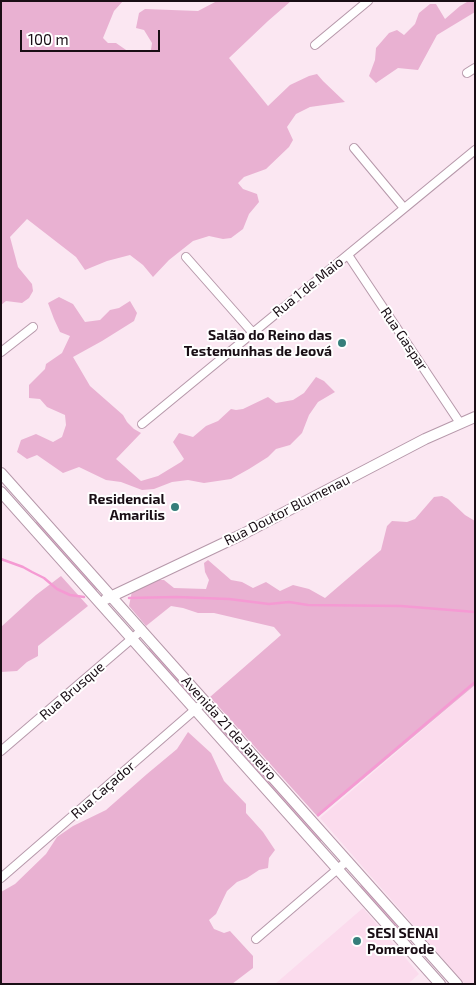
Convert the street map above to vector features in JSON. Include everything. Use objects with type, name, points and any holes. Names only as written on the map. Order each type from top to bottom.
[{"type":"street","points":[[315,45],[368,1]]},
{"type":"street","points":[[467,73],[475,68]]},
{"type":"street","points":[[354,148],[404,208]]},
{"type":"street","name":"Rua 1 de Maio","points":[[142,424],[475,150]]},
{"type":"street","name":"Rua Gaspar","points":[[348,255],[460,423]]},
{"type":"street","points":[[186,257],[253,333]]},
{"type":"street","points":[[1,352],[33,327]]},
{"type":"street","name":"Rua Doutor Blumenau","points":[[100,602],[228,541],[394,455],[475,417]]},
{"type":"street","name":"Avenida 21 de Janeiro","points":[[1,473],[456,984]]},
{"type":"street","name":"Avenida 21 de Janeiro","points":[[1,492],[440,984]]},
{"type":"street","points":[[26,520],[36,511]]},
{"type":"street","name":"Rua Brusque","points":[[1,751],[142,630]]},
{"type":"street","name":"Rua Caçador","points":[[1,878],[205,701]]},
{"type":"street","points":[[256,939],[347,861]]},
{"type":"street","points":[[424,966],[433,958]]},
{"type":"shaded area","points":[[1,1],[123,1],[114,11],[103,38],[108,43],[116,43],[129,52],[151,50],[152,43],[144,30],[136,28],[139,13],[145,9],[198,11],[217,1],[291,1],[229,58],[268,106],[290,85],[317,74],[345,102],[310,107],[296,114],[287,127],[293,140],[289,147],[266,169],[244,177],[238,183],[243,189],[257,194],[259,202],[249,214],[243,229],[231,238],[223,239],[209,236],[193,241],[169,260],[153,277],[143,265],[130,255],[107,261],[85,270],[76,257],[27,219],[10,237],[18,267],[32,284],[33,291],[29,298],[22,303],[6,301],[1,305]]},
{"type":"shaded area","points":[[475,1],[475,12],[437,35],[418,70],[398,68],[376,83],[369,76],[375,60],[376,48],[389,33],[397,30],[404,35],[415,24],[419,13],[430,4],[436,4],[445,19],[460,6],[467,2]]},
{"type":"shaded area","points":[[59,297],[73,304],[85,322],[100,320],[110,310],[119,308],[130,301],[137,313],[134,321],[73,357],[90,386],[123,415],[134,429],[141,433],[116,459],[141,481],[158,476],[184,459],[173,442],[179,433],[193,437],[206,426],[218,421],[231,409],[243,409],[268,397],[276,403],[293,400],[304,393],[316,377],[324,381],[335,392],[318,402],[309,415],[302,433],[290,445],[276,449],[268,457],[231,479],[204,483],[188,480],[172,482],[154,489],[142,490],[121,482],[106,480],[79,467],[63,473],[37,455],[27,459],[17,452],[21,440],[36,434],[53,442],[62,437],[66,425],[65,415],[47,407],[40,399],[29,398],[29,385],[45,369],[46,364],[62,353],[70,336],[60,332],[48,303]]},
{"type":"shaded area","points":[[442,496],[475,521],[475,685],[318,817],[210,697],[281,635],[274,627],[214,613],[198,613],[171,606],[146,626],[129,606],[132,591],[156,580],[164,580],[174,588],[206,589],[209,580],[205,572],[204,563],[208,560],[231,580],[242,582],[253,588],[266,582],[280,591],[293,585],[309,589],[325,598],[381,550],[387,526],[392,521],[407,522],[415,519],[434,497]]},
{"type":"shaded area","points":[[37,521],[98,589],[95,592],[34,524]]},
{"type":"shaded area","points":[[61,576],[88,606],[38,646],[38,656],[27,662],[17,671],[1,672],[1,627],[36,595]]},
{"type":"shaded area","points":[[151,647],[193,695],[191,697],[148,649]]},
{"type":"shaded area","points":[[475,685],[475,984],[465,984],[320,818]]},
{"type":"shaded area","points":[[212,716],[322,840],[320,842],[210,718]]},
{"type":"shaded area","points":[[188,732],[211,753],[224,781],[246,804],[246,813],[263,832],[275,850],[269,858],[268,868],[259,870],[237,882],[227,891],[216,914],[209,920],[214,929],[224,933],[230,931],[253,956],[253,968],[232,984],[1,984],[1,892],[15,884],[46,854],[57,837],[73,826],[106,810],[177,749]]},
{"type":"shaded area","points":[[362,884],[411,939],[408,942],[359,887]]},
{"type":"shaded area","name":"SESI SENAI Pomerode","points":[[363,908],[419,974],[408,984],[275,984]]},
{"type":"waterway","points":[[1,559],[23,567],[70,595],[84,597]]},
{"type":"waterway","points":[[129,598],[229,599],[269,604],[289,602],[308,605],[401,606],[475,612]]},
{"type":"waterway","points":[[318,815],[475,682]]},
{"type":"place","name":"Salão do Reino das Testemunhas de Jeová","points":[[342,343]]},
{"type":"place","name":"Residencial Amarilis","points":[[175,507]]},
{"type":"place","name":"SESI SENAI Pomerode","points":[[357,941]]}]
